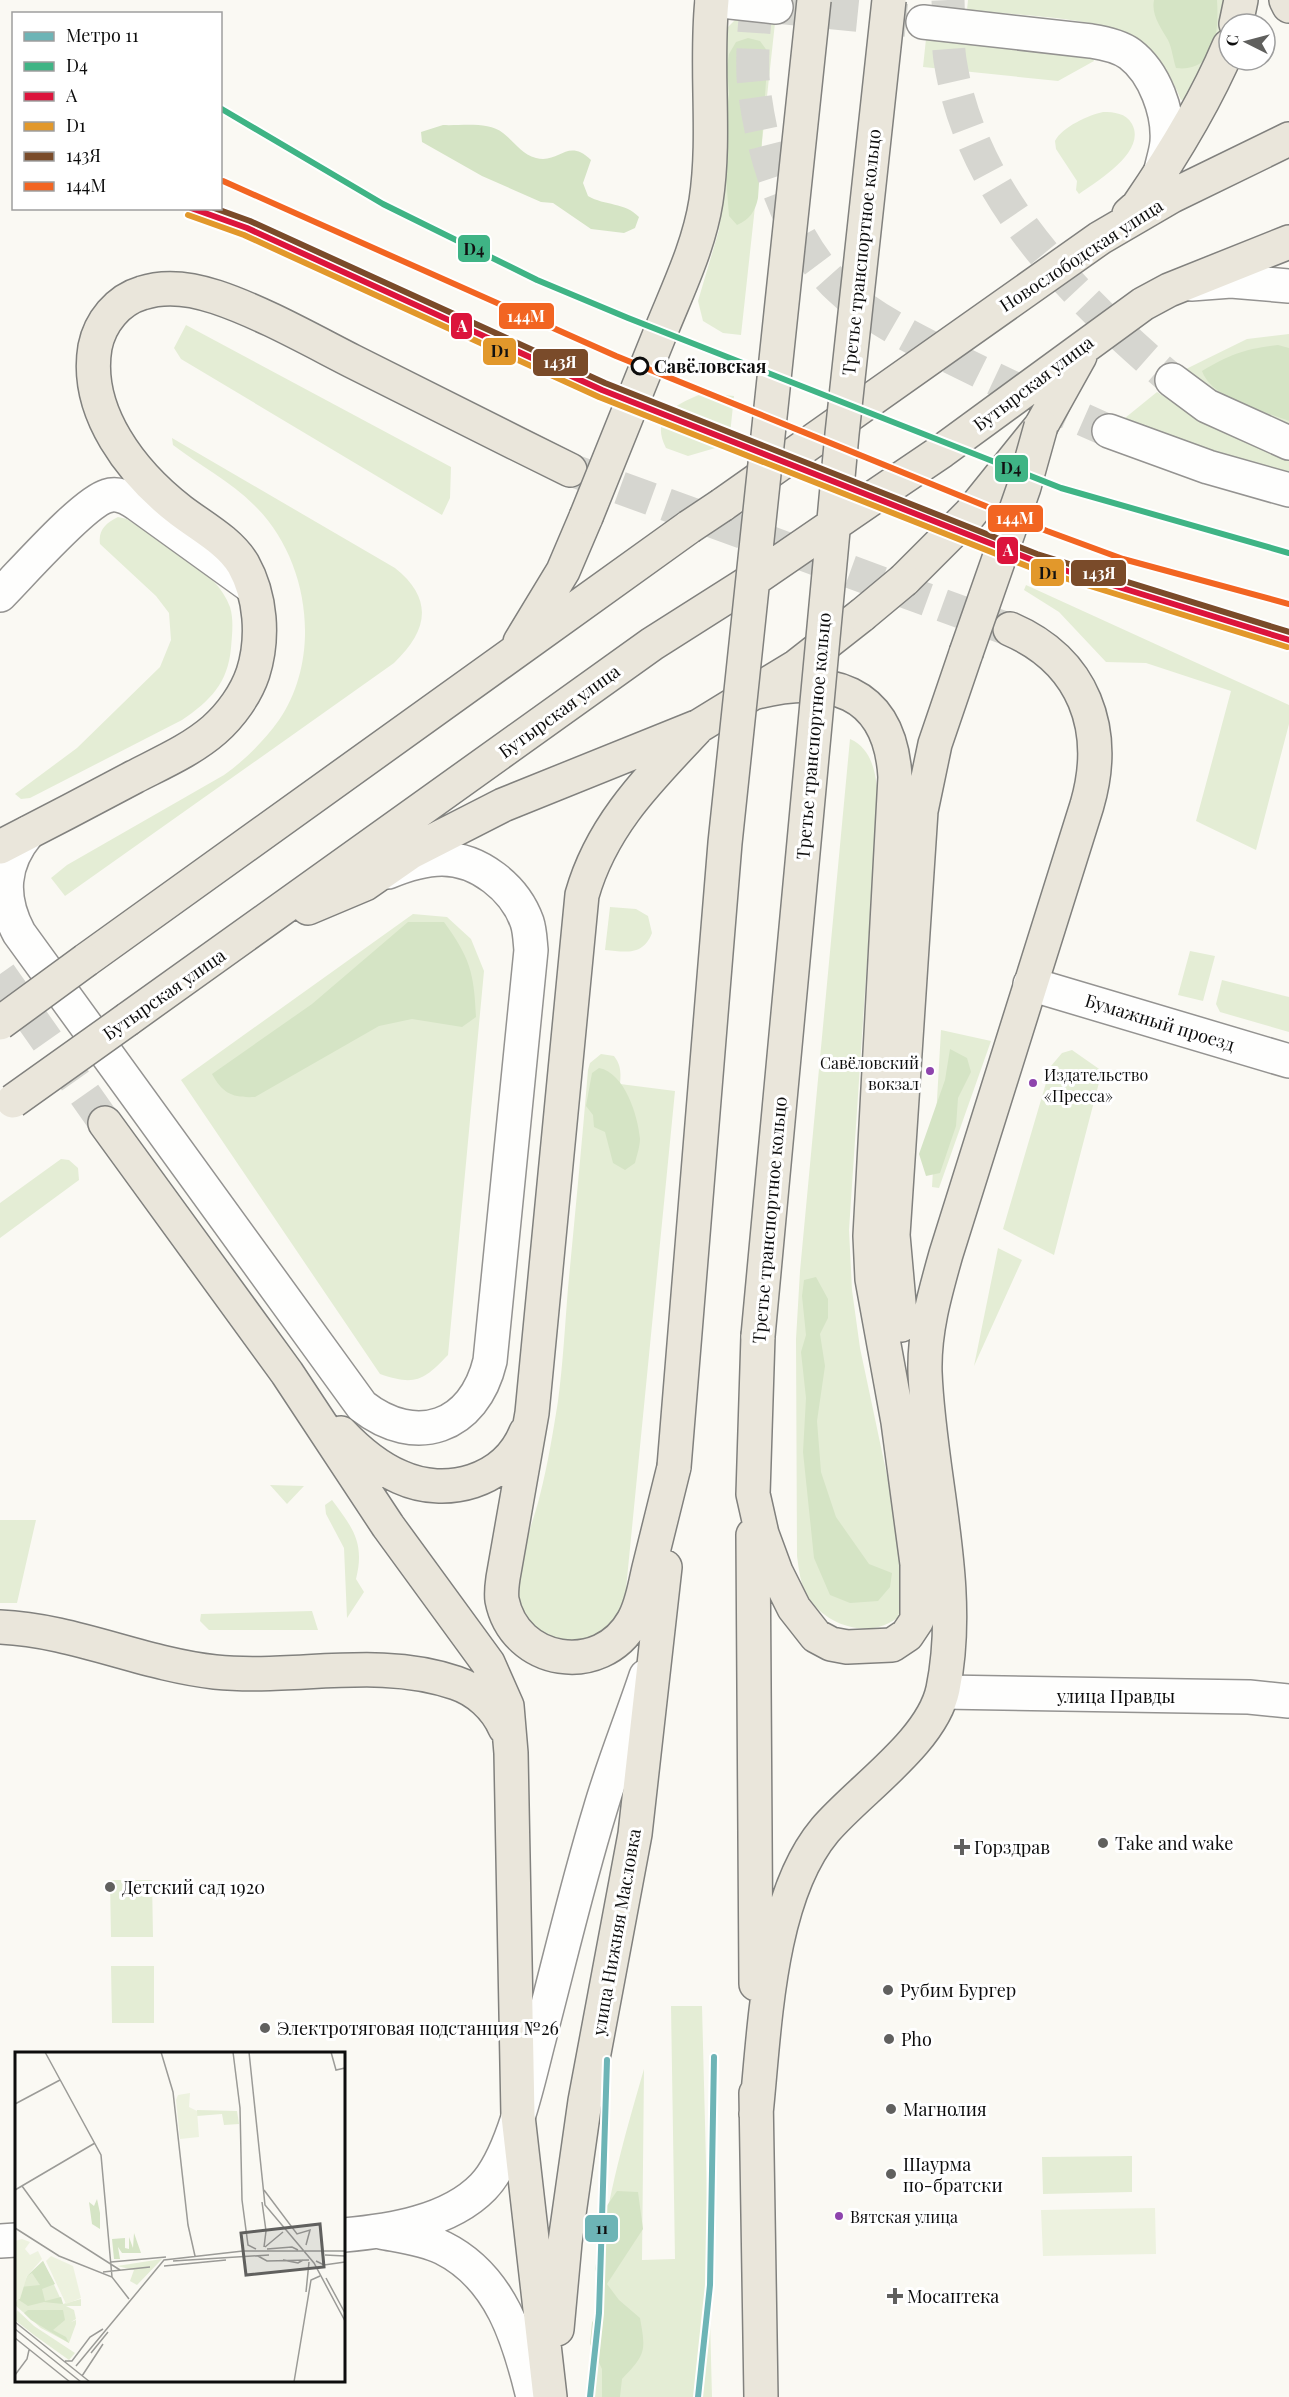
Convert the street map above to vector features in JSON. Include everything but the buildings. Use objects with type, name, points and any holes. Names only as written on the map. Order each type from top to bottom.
[{"type":"main road","points":[[0,1023],[512,656],[563,572],[692,252],[705,202],[709,172],[712,0]]},
{"type":"main road","points":[[699,726],[611,825],[590,867],[582,895],[532,1413],[503,1578],[502,1599],[509,1621],[520,1637],[545,1654],[567,1659],[594,1655],[614,1644],[633,1622],[641,1600],[674,1467],[725,843],[814,0]]},
{"type":"main road","name":"Третье транспортное кольцо","points":[[753,1473],[758,1336],[802,851],[842,434],[889,0]]},
{"type":"main road","points":[[1286,0],[1289,6]]},
{"type":"main road","points":[[1100,238],[1138,206],[1160,174],[1206,96],[1217,72]]},
{"type":"main road","name":"Новослободская улица","points":[[512,656],[663,544],[1100,238],[1172,196],[1289,139]]},
{"type":"main road","points":[[1169,290],[1289,242]]},
{"type":"main road","points":[[7,843],[204,738],[228,716],[247,688],[258,654],[259,620],[252,587],[242,562],[232,550],[158,492],[125,455],[110,427],[94,381],[98,333],[108,317],[135,295],[161,288],[176,288],[217,297],[312,341],[570,470]]},
{"type":"main road","name":"Бутырская улица","points":[[6,1106],[251,933],[652,644],[756,578],[942,451],[1122,317],[1169,290]]},
{"type":"main road","points":[[251,933],[365,884],[411,852],[455,828],[699,726],[796,666],[862,615],[938,548],[970,514],[1041,426],[1076,361],[1093,338]]},
{"type":"main road","points":[[933,1462],[901,1326],[893,1235],[921,811],[925,781],[935,744],[1024,487],[1041,426]]},
{"type":"main road","points":[[756,2114],[770,1977],[786,1912],[802,1864],[825,1830],[892,1764],[930,1719],[943,1692],[951,1612],[925,1372],[929,1318],[951,1236],[1093,783],[1095,744],[1091,718],[1081,694],[1067,672],[1050,652],[1034,640],[1010,629]]},
{"type":"main road","points":[[753,693],[780,685],[802,684],[827,688],[855,698],[872,708],[883,723],[894,757],[895,777],[870,1236],[873,1279],[898,1422],[917,1564],[919,1610],[913,1629],[907,1635],[892,1645],[861,1648],[831,1644],[816,1636],[794,1608],[776,1572],[757,1514],[753,1494],[753,1473]]},
{"type":"main road","points":[[105,1123],[287,1373],[388,1526],[488,1663],[507,1706],[511,1753],[518,2116],[550,2397]]},
{"type":"main road","points":[[287,1373],[328,1421],[374,1462],[403,1479],[426,1486],[439,1487],[468,1483],[494,1472],[515,1451],[525,1435],[532,1413]]},
{"type":"main road","name":"улица Нижняя Масловка","points":[[550,2397],[565,2242],[585,2101],[635,1834],[659,1639],[674,1467]]},
{"type":"main road","points":[[753,1473],[756,2114],[761,2397]]},
{"type":"main road","points":[[0,1628],[70,1638],[183,1667],[216,1672],[257,1674],[367,1670],[458,1683],[479,1695],[498,1713],[511,1753]]},
{"type":"street","points":[[712,0],[776,6]]},
{"type":"street","points":[[923,22],[1091,40],[1111,45],[1130,54],[1154,87],[1162,106],[1167,144],[1160,174]]},
{"type":"street","points":[[1169,290],[1200,282],[1231,281],[1289,286]]},
{"type":"street","points":[[1172,380],[1208,406],[1289,443]]},
{"type":"street","points":[[1109,431],[1208,467],[1289,490]]},
{"type":"street","points":[[0,595],[90,505],[110,495],[122,496],[137,504],[252,587]]},
{"type":"street","points":[[7,843],[18,845],[9,863],[5,881],[5,899],[10,917],[362,1406],[379,1419],[398,1427],[420,1429],[441,1425],[459,1415],[474,1400],[485,1382],[490,1361],[531,950],[527,922],[513,896],[493,877],[473,865],[443,859],[416,862],[365,884]]},
{"type":"street","points":[[0,939],[67,1032],[134,1091]]},
{"type":"street","name":"Бумажный проезд","points":[[1030,984],[1289,1061]]},
{"type":"street","points":[[345,2235],[379,2232],[436,2216],[467,2200],[484,2186],[497,2168],[518,2116],[600,1809],[659,1639]]},
{"type":"street","name":"улица Правды","points":[[943,1692],[1249,1696],[1289,1701]]},
{"type":"street","points":[[379,2232],[442,2248],[465,2262],[486,2282],[506,2312],[522,2349],[533,2397]]},
{"type":"street","points":[[0,2241],[15,2240]]},
{"type":"green space","points":[[968,0],[1228,0],[1226,12],[1217,12],[1217,43],[1189,99],[1181,100],[1169,75],[1154,53],[1140,40],[1125,32],[1082,22],[967,10]]},
{"type":"green space","points":[[1154,0],[1217,0],[1217,24],[1212,48],[1200,64],[1189,68],[1176,68],[1169,43],[1155,16]]},
{"type":"green space","points":[[735,20],[775,23],[741,335],[723,333],[703,321],[698,301],[719,230],[722,203],[727,28]]},
{"type":"green space","points":[[748,38],[760,41],[768,52],[758,198],[751,214],[737,225],[729,216],[723,139],[729,94],[727,67],[729,54],[736,42]]},
{"type":"green space","points":[[926,39],[1092,57],[1094,61],[1058,81],[923,67]]},
{"type":"green space","points":[[1103,112],[1119,114],[1129,120],[1135,135],[1133,145],[1118,165],[1079,194],[1076,190],[1077,181],[1056,149],[1055,141],[1070,126]]},
{"type":"green space","points":[[443,125],[482,125],[497,129],[526,154],[536,158],[551,158],[569,151],[583,154],[591,160],[583,183],[588,196],[633,212],[639,217],[635,228],[624,233],[591,229],[553,203],[541,202],[482,176],[422,142],[421,132]]},
{"type":"green space","points":[[186,325],[451,467],[450,498],[442,515],[181,359],[174,348]]},
{"type":"green space","points":[[1289,334],[1289,428],[1215,393],[1186,369],[1247,339]]},
{"type":"green space","points":[[1278,345],[1289,348],[1289,421],[1227,396],[1208,381],[1202,371],[1238,353]]},
{"type":"green space","points":[[1157,392],[1200,419],[1289,457],[1289,475],[1193,444],[1125,418]]},
{"type":"green space","points":[[704,393],[734,396],[729,444],[688,456],[666,448],[661,427],[664,419],[676,406]]},
{"type":"green space","points":[[172,438],[395,568],[416,591],[421,603],[420,627],[414,639],[394,663],[65,896],[51,878],[67,865],[224,775],[253,750],[279,720],[293,695],[301,667],[305,638],[304,608],[298,579],[273,527],[245,496],[173,445]]},
{"type":"green space","points":[[118,517],[127,519],[170,546],[200,568],[223,593],[230,607],[232,622],[231,648],[226,671],[222,681],[209,698],[182,720],[30,798],[21,799],[15,794],[77,748],[160,667],[171,640],[169,613],[156,596],[100,544],[100,535],[104,528]]},
{"type":"green space","points":[[1026,585],[1289,705],[1289,724],[1256,850],[1196,821],[1231,691],[1146,663],[1106,662],[1059,612],[1024,590]]},
{"type":"green space","points":[[850,739],[864,749],[872,764],[878,797],[849,1230],[852,1290],[860,1348],[907,1570],[901,1615],[890,1623],[865,1628],[839,1623],[817,1608],[803,1587],[797,1556],[796,1339],[800,1271]]},
{"type":"green space","points":[[610,907],[636,909],[648,916],[652,933],[644,946],[633,951],[605,950]]},
{"type":"green space","points":[[413,914],[447,917],[471,939],[484,971],[448,1355],[425,1376],[402,1380],[380,1374],[181,1080]]},
{"type":"green space","points":[[408,922],[444,922],[460,946],[469,966],[474,988],[476,1017],[462,1027],[412,1019],[379,1026],[255,1097],[241,1097],[229,1093],[220,1086],[212,1074],[312,1004]]},
{"type":"green space","points":[[1190,951],[1215,956],[1203,1001],[1178,995]]},
{"type":"green space","points":[[1222,980],[1289,997],[1289,1032],[1220,1012],[1216,1004]]},
{"type":"green space","points":[[941,1030],[991,1041],[939,1188],[932,1187]]},
{"type":"green space","points":[[950,1049],[967,1058],[971,1072],[958,1098],[956,1126],[940,1173],[926,1176],[919,1154],[945,1080]]},
{"type":"green space","points":[[1072,1050],[1102,1071],[1054,1255],[1003,1229],[1051,1066],[1062,1053]]},
{"type":"green space","points":[[601,1054],[614,1056],[616,1059],[620,1069],[620,1084],[675,1091],[625,1599],[615,1619],[600,1632],[582,1640],[564,1641],[546,1636],[531,1625],[521,1609],[518,1588],[523,1553],[543,1483],[558,1401],[588,1070],[590,1063]]},
{"type":"green space","points":[[599,1068],[616,1078],[623,1087],[636,1119],[640,1139],[639,1148],[635,1163],[625,1170],[613,1163],[605,1132],[594,1127],[593,1115],[586,1106],[592,1073]]},
{"type":"green space","points":[[61,1159],[69,1160],[78,1168],[79,1180],[0,1238],[0,1203]]},
{"type":"green space","points":[[998,1248],[1022,1260],[974,1366]]},
{"type":"green space","points":[[816,1277],[828,1299],[828,1318],[820,1334],[825,1366],[817,1421],[821,1472],[836,1517],[869,1564],[892,1573],[890,1587],[878,1601],[850,1603],[830,1595],[814,1558],[803,1452],[806,1398],[801,1352],[806,1335],[802,1296],[804,1280]]},
{"type":"green space","points":[[270,1485],[304,1486],[287,1504]]},
{"type":"green space","points":[[332,1500],[355,1536],[359,1555],[356,1579],[364,1592],[347,1618],[344,1548],[326,1514],[325,1505]]},
{"type":"green space","points":[[0,1520],[36,1520],[17,1603],[0,1603]]},
{"type":"green space","points":[[312,1611],[318,1630],[209,1630],[200,1621],[201,1614]]},
{"type":"green space","points":[[110,1880],[152,1880],[153,1937],[111,1937]]},
{"type":"green space","points":[[111,1966],[154,1966],[154,2023],[112,2023]]},
{"type":"green space","points":[[671,2006],[702,2006],[712,2397],[595,2397],[595,2313],[602,2242],[620,2155],[644,2069],[642,2260],[675,2259]]},
{"type":"green space","points":[[1132,2156],[1132,2192],[1043,2194],[1042,2157]]},
{"type":"green space","points":[[617,2191],[638,2192],[643,2229],[607,2284],[619,2300],[640,2318],[643,2345],[636,2364],[622,2379],[620,2397],[602,2397],[602,2369],[590,2344],[592,2323],[604,2294],[595,2269],[606,2207]]},
{"type":"green space","points":[[1155,2208],[1156,2254],[1043,2256],[1041,2210]]},
{"type":"tunnel","points":[[757,0],[753,77],[762,133],[769,162],[791,219],[821,269],[851,299],[901,331],[1003,383],[1109,431]]},
{"type":"tunnel","points":[[948,0],[950,60],[962,109],[980,155],[1003,198],[1032,239],[1064,277],[1098,313],[1172,380]]},
{"type":"tunnel","points":[[776,7],[923,22]]},
{"type":"tunnel","points":[[574,471],[1005,628]]},
{"type":"tunnel","points":[[0,974],[105,1123]]},
{"type":"metro line","name":"11","points":[[698,2397],[710,2285],[714,2057]]},
{"type":"metro line","name":"11","points":[[590,2397],[599,2313],[607,2060]]},
{"type":"transit line","name":"D4","points":[[222,109],[383,204],[537,280],[628,318],[1061,488],[1289,553]]},
{"type":"transit line","name":"144М","points":[[223,181],[616,356],[1047,531],[1123,559],[1289,604]]},
{"type":"transit line","name":"A","points":[[197,210],[247,228],[602,390],[1035,561],[1289,640]]},
{"type":"transit line","name":"143Я","points":[[220,210],[250,221],[605,383],[1037,554],[1289,632]]},
{"type":"transit line","name":"D1","points":[[188,215],[244,235],[599,397],[1032,568],[1287,647]]},
{"type":"place","name":"Савёловская","points":[[640,366]]},
{"type":"place","name":"Савёловский вокзал","points":[[930,1071]]},
{"type":"place","name":"Издательство «Пресса»","points":[[1033,1083]]},
{"type":"place","name":"Take and wake","points":[[1103,1843]]},
{"type":"place","name":"Горздрав","points":[[962,1847]]},
{"type":"place","name":"Детский сад 1920","points":[[110,1887]]},
{"type":"place","name":"Рубим Бургер","points":[[888,1990]]},
{"type":"place","name":"Электротяговая подстанция №26","points":[[265,2028]]},
{"type":"place","name":"Pho","points":[[889,2039]]},
{"type":"place","name":"Магнолия","points":[[891,2109]]},
{"type":"place","name":"Шаурма по-братски","points":[[891,2174]]},
{"type":"place","name":"Вятская улица","points":[[839,2216]]},
{"type":"place","name":"Мосаптека","points":[[895,2296]]}]
